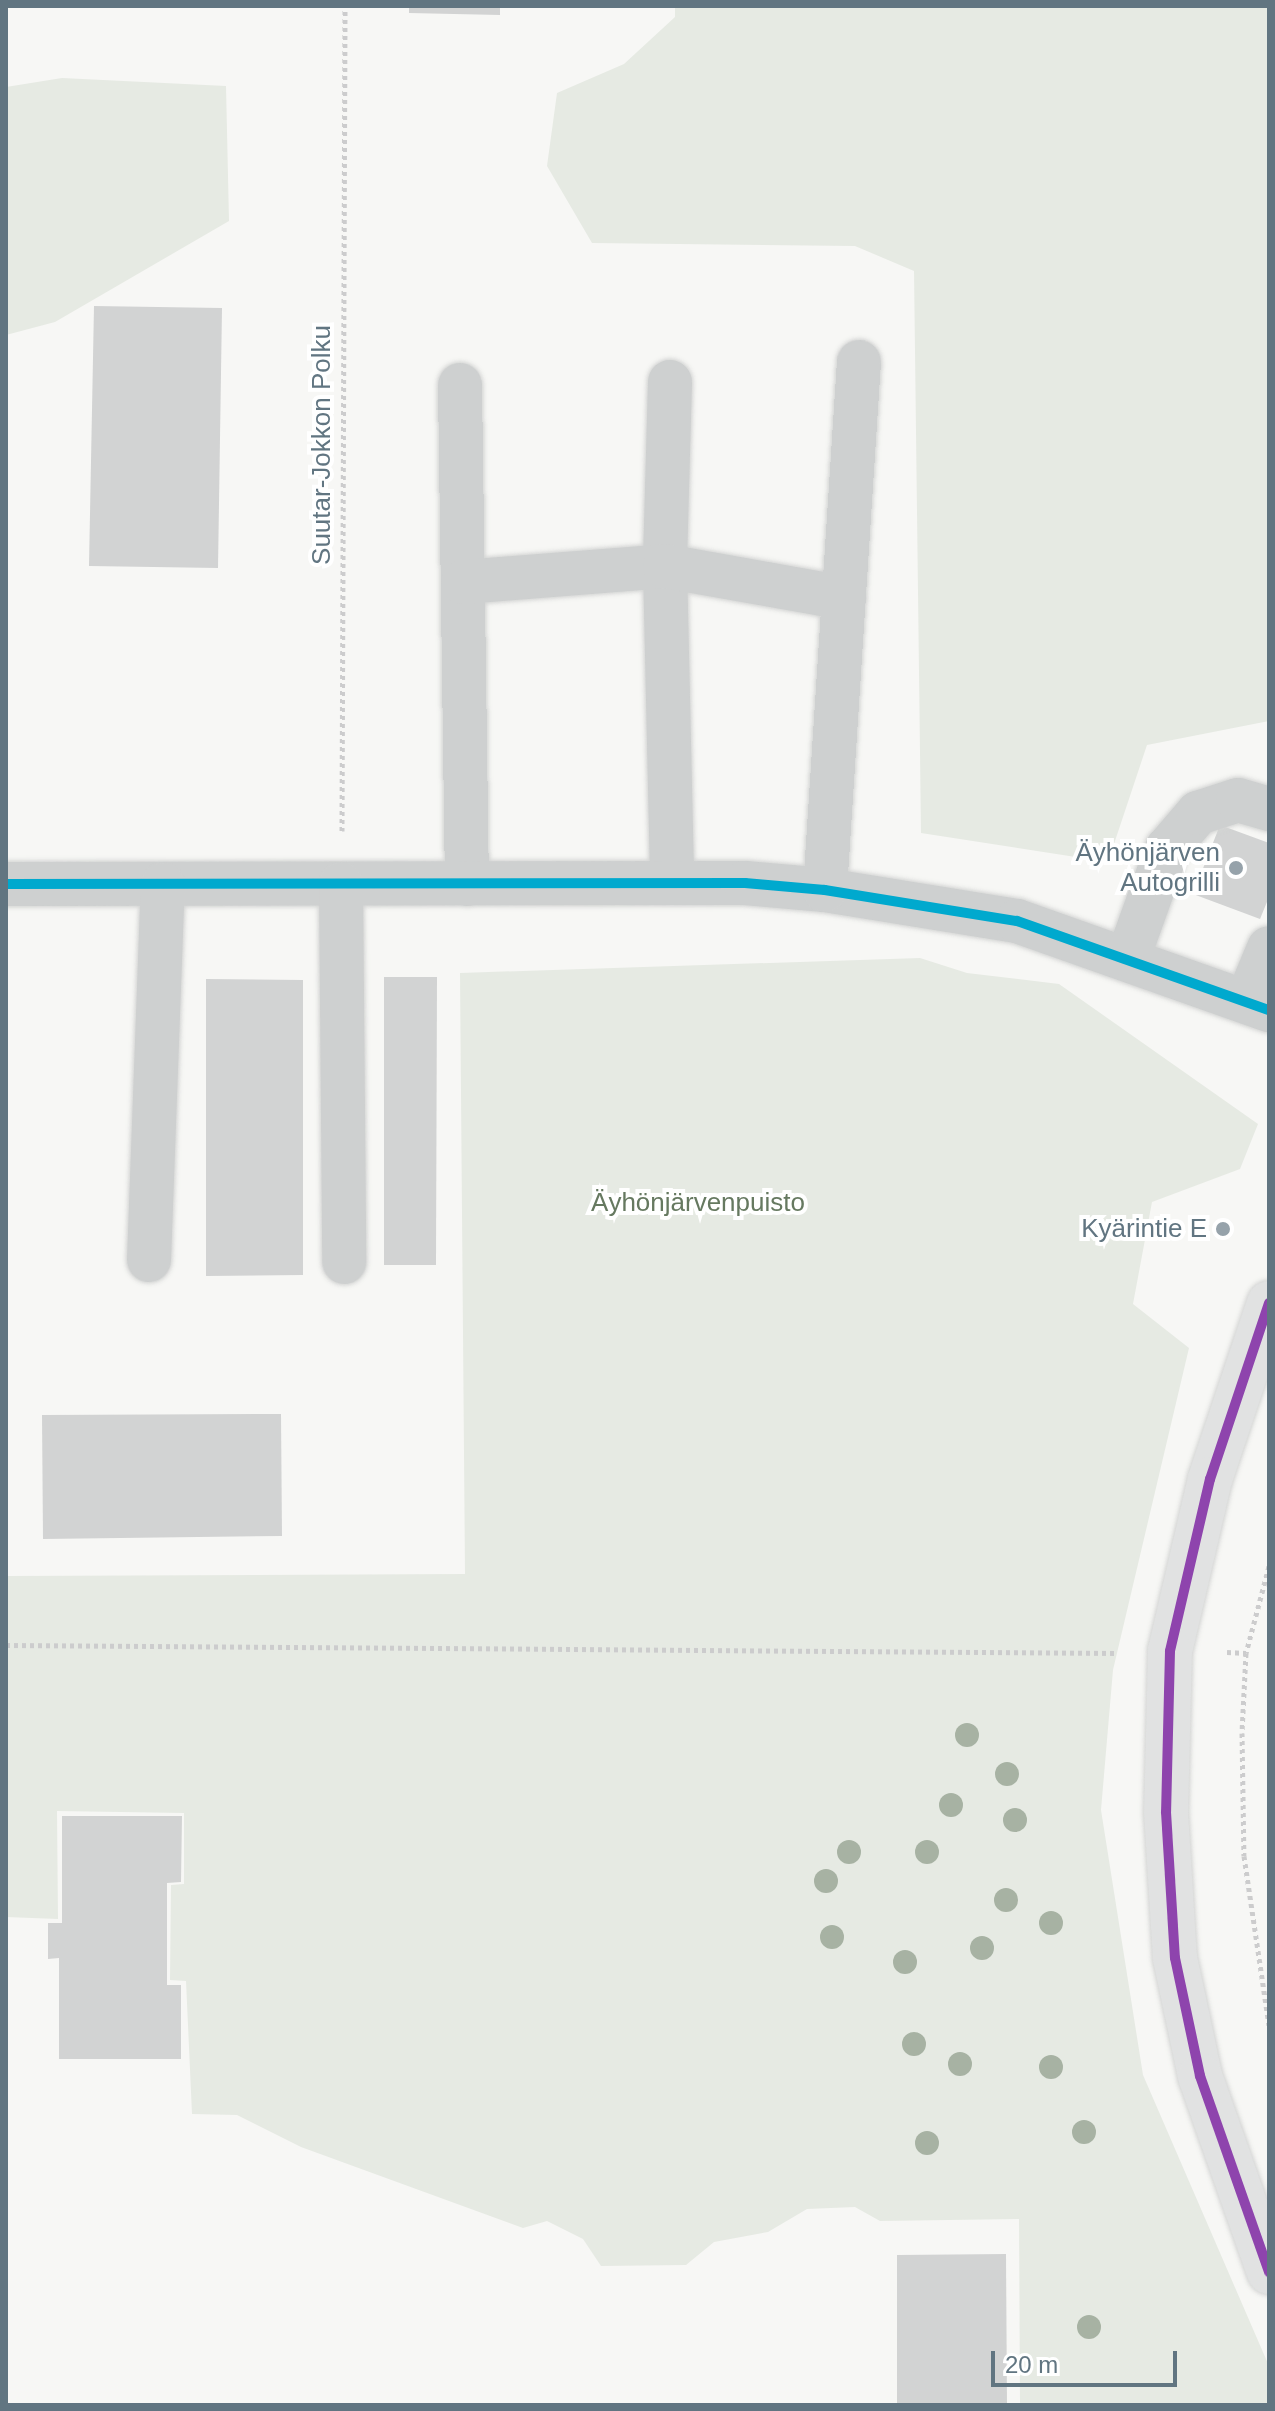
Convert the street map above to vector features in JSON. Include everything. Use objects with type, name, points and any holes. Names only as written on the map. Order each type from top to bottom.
[{"type":"main road","points":[[1269,1303],[1210,1479],[1170,1651],[1166,1812],[1175,1958],[1200,2076],[1269,2272]]},
{"type":"street","points":[[825,890],[859,362]]},
{"type":"street","points":[[670,382],[665,566],[672,883]]},
{"type":"street","points":[[460,385],[467,884]]},
{"type":"street","points":[[463,582],[665,566],[844,598]]},
{"type":"street","points":[[1129,955],[1167,849],[1198,813],[1238,800],[1269,809]]},
{"type":"street","points":[[6,884],[672,883],[825,890],[1017,921],[1129,955],[1258,1006],[1269,948]]},
{"type":"street","points":[[149,1260],[163,884]]},
{"type":"street","points":[[341,884],[344,1262]]},
{"type":"path","name":"Suutar-Jokkon Polku","points":[[341,884],[345,6]]},
{"type":"path","points":[[1269,1566],[1246,1653],[1244,1856],[1269,2025]]},
{"type":"path","points":[[6,1645],[1246,1653]]},
{"type":"green space","points":[[675,6],[1269,6],[1269,721],[1147,745],[1108,862],[921,833],[914,271],[855,246],[592,243],[547,166],[557,93],[624,64],[675,17]]},
{"type":"green space","points":[[62,78],[226,86],[229,221],[55,322],[6,335],[6,87]]},
{"type":"green space","name":"Äyhönjärvenpuisto","points":[[920,958],[967,973],[1059,984],[1258,1124],[1240,1169],[1152,1202],[1133,1304],[1189,1348],[1113,1670],[1101,1810],[1143,2075],[1269,2366],[1269,2405],[1020,2405],[1019,2219],[880,2221],[855,2207],[807,2209],[768,2232],[714,2242],[686,2265],[601,2266],[583,2239],[547,2221],[523,2228],[301,2147],[237,2115],[192,2114],[186,1981],[170,1980],[171,1885],[184,1884],[184,1813],[57,1811],[58,1919],[6,1917],[6,1576],[465,1574],[460,973]]},
{"type":"building","points":[[409,6],[500,6],[500,15],[409,13]]},
{"type":"building","points":[[94,306],[222,308],[218,568],[89,566]]},
{"type":"building","name":"Äyhönjärven Autogrilli","points":[[1220,825],[1269,843],[1269,897],[1260,919],[1193,894]]},
{"type":"building","points":[[384,977],[437,977],[436,1265],[384,1265]]},
{"type":"building","points":[[206,979],[303,980],[303,1275],[206,1276]]},
{"type":"building","points":[[281,1414],[282,1536],[43,1539],[42,1415]]},
{"type":"building","points":[[62,1816],[182,1816],[181,1882],[167,1883],[167,1985],[181,1985],[181,2059],[59,2059],[59,1958],[48,1959],[48,1923],[62,1923]]},
{"type":"building","points":[[1006,2254],[1007,2405],[897,2405],[897,2255]]},
{"type":"transit line","points":[[6,884],[745,883],[825,890],[1017,921],[1269,1010]]},
{"type":"transit line","points":[[1269,1303],[1210,1479],[1170,1651],[1166,1812],[1175,1958],[1200,2076],[1269,2272]]},
{"type":"place","name":"Äyhönjärven Autogrilli","points":[[1236,868]]},
{"type":"place","name":"Kyärintie E","points":[[1223,1229]]}]
